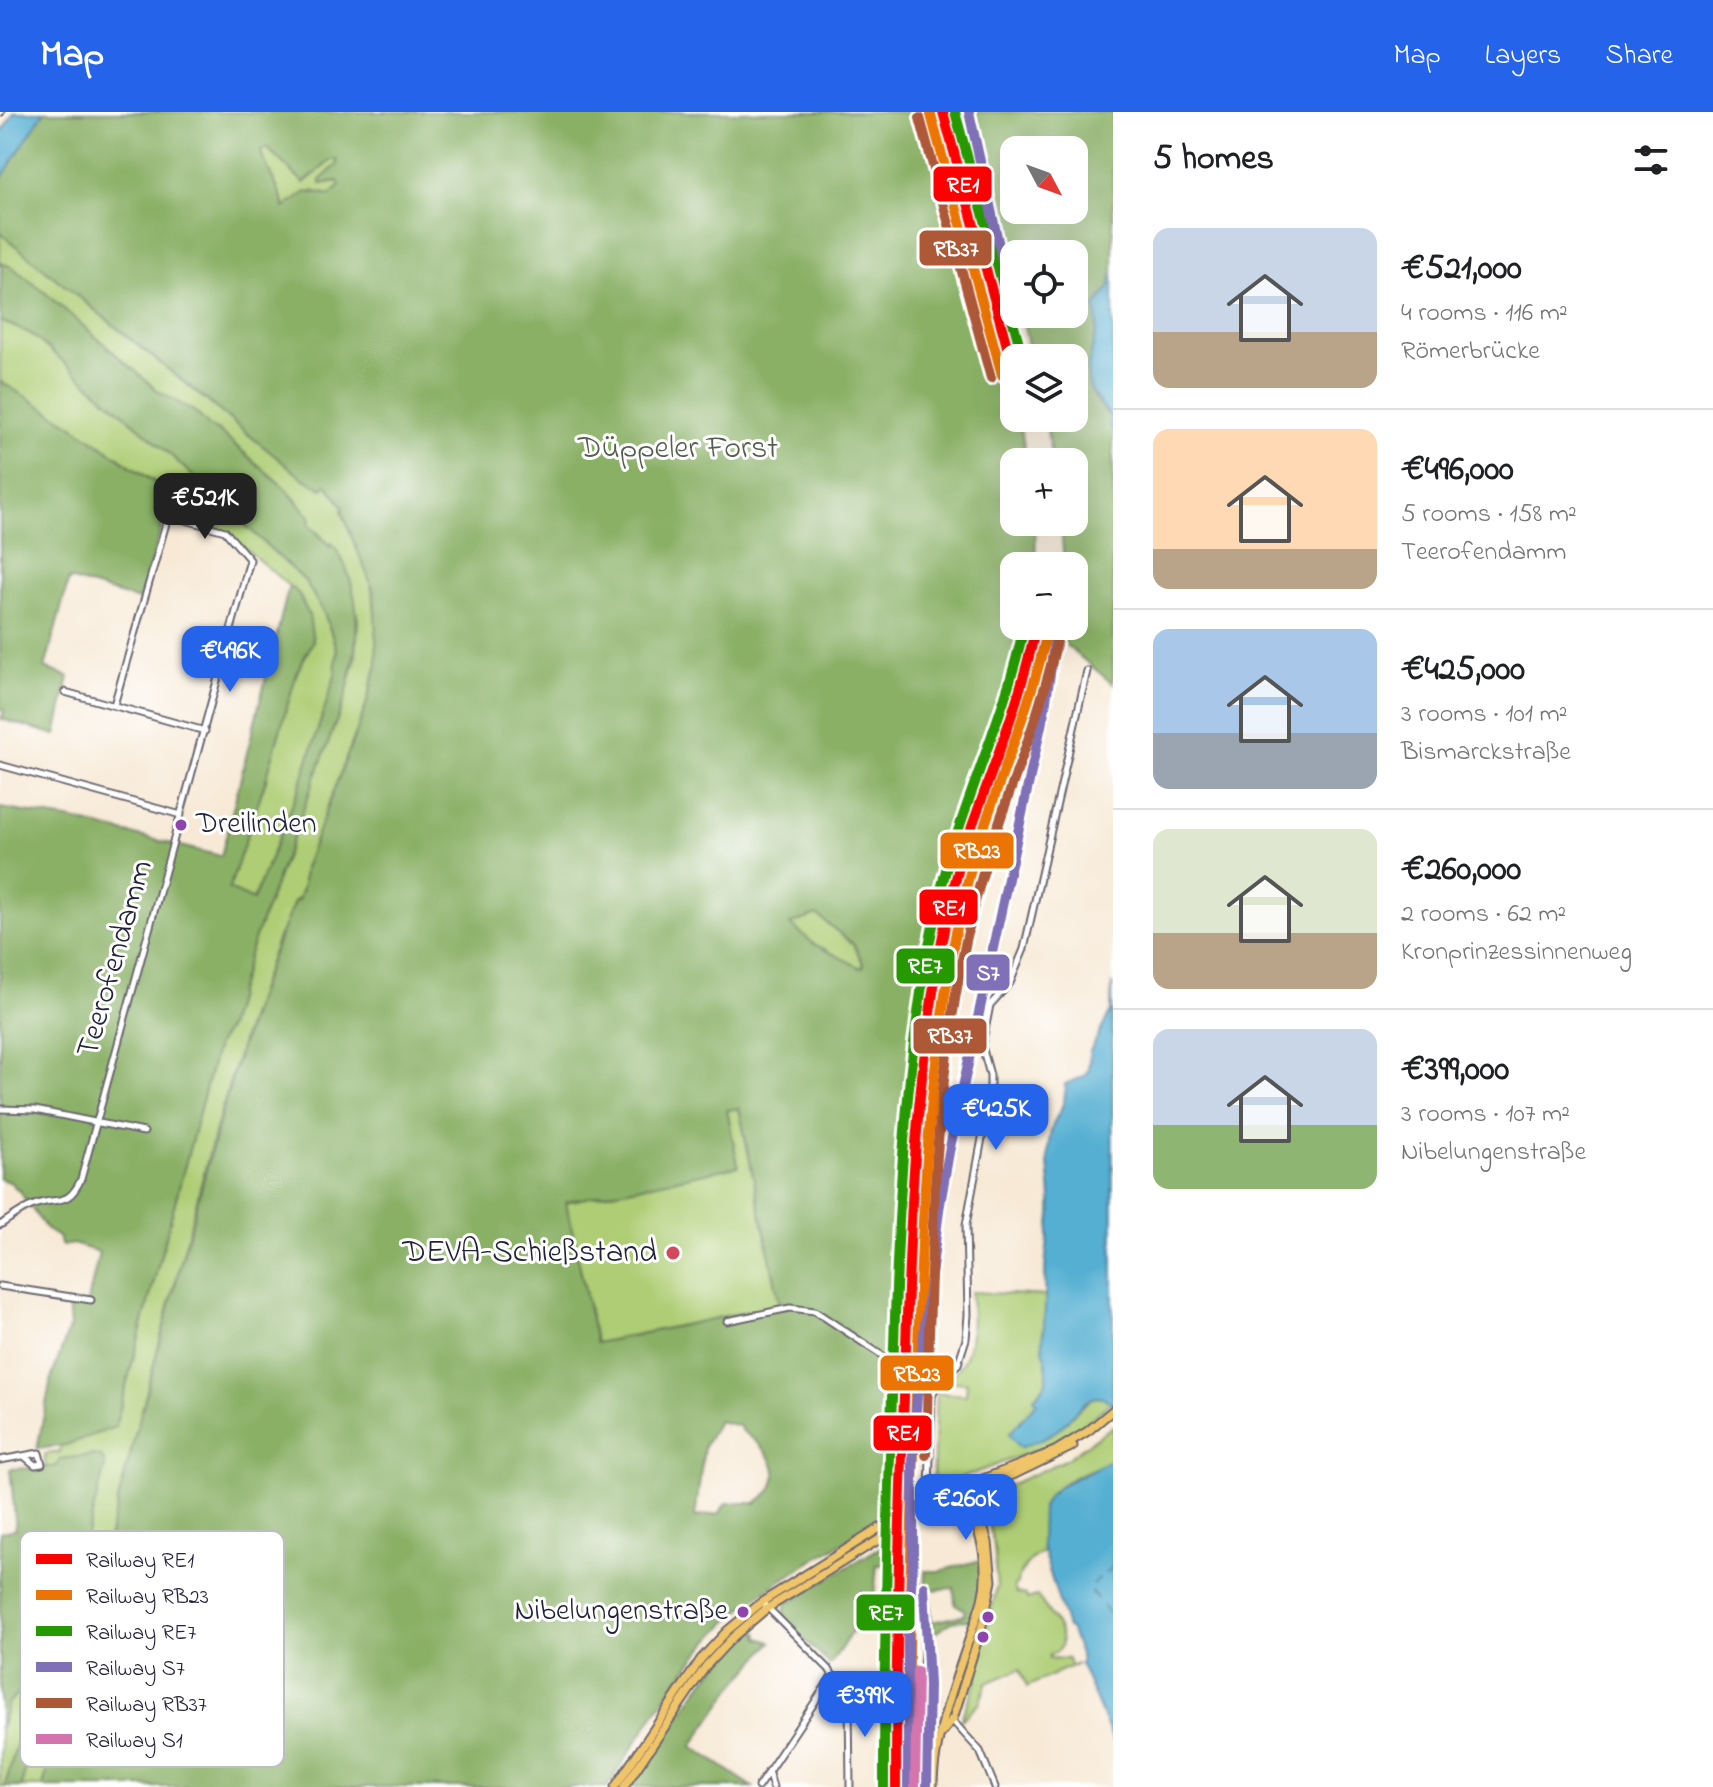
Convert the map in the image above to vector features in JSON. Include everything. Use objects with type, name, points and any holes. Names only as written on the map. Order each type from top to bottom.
[{"type":"main road","points":[[615,1787],[701,1659],[727,1631],[934,1501],[1055,1451],[1112,1414]]},
{"type":"main road","points":[[933,1787],[934,1760],[940,1735],[949,1718],[991,1591],[992,1568],[988,1542],[968,1487]]},
{"type":"main road","points":[[624,1787],[706,1666],[764,1606]]},
{"type":"street","name":"Teerofendamm","points":[[0,1225],[34,1205],[63,1200],[74,1193],[81,1179],[249,564],[250,557],[225,531],[171,516],[167,520],[114,705]]},
{"type":"street","points":[[934,1501],[929,1488],[933,1390],[938,1381],[958,1364],[967,1332],[966,1225],[990,1095],[990,1075],[982,1040],[991,1002],[1008,987],[1024,949],[1087,671]]},
{"type":"street","points":[[65,692],[205,731]]},
{"type":"street","points":[[0,765],[181,815]]},
{"type":"street","points":[[0,1109],[35,1110],[144,1132]]},
{"type":"street","points":[[0,1286],[91,1300]]},
{"type":"street","points":[[727,1321],[790,1308],[806,1308],[824,1315],[888,1361],[895,1381],[886,1529]]},
{"type":"street","points":[[0,1460],[24,1456]]},
{"type":"street","points":[[764,1606],[833,1675],[849,1702],[850,1787]]},
{"type":"street","points":[[758,1787],[833,1675]]},
{"type":"street","points":[[849,1702],[866,1702]]},
{"type":"street","points":[[949,1718],[980,1751],[995,1787]]},
{"type":"street","points":[[768,1771],[773,1787]]},
{"type":"green space","name":"Düppeler Forst","points":[[44,112],[935,112],[1000,351],[1000,432],[1021,432],[1025,448],[1000,448],[1000,536],[1035,536],[1036,552],[1000,552],[1000,640],[1029,640],[1026,658],[1007,721],[960,843],[928,984],[908,1155],[899,1325],[885,1326],[884,1349],[899,1362],[890,1506],[885,1497],[880,1520],[777,1583],[722,1627],[675,1684],[607,1787],[43,1787],[48,1767],[284,1767],[284,1531],[110,1531],[232,1077],[277,943],[295,900],[298,900],[304,869],[365,709],[377,664],[374,592],[342,512],[343,506],[326,484],[323,489],[301,477],[0,233],[0,180]],"holes":[[[267,148],[304,183],[331,160],[337,160],[337,165],[320,180],[321,184],[338,181],[340,186],[330,195],[306,192],[284,208],[261,150]],[[817,915],[854,945],[864,965],[861,968],[814,944],[790,924]],[[739,1108],[780,1305],[596,1343],[566,1202],[738,1166],[727,1110]],[[718,1421],[740,1426],[773,1462],[775,1480],[771,1490],[756,1503],[726,1503],[719,1514],[695,1517],[704,1447]]]},
{"type":"green space","points":[[949,112],[962,112],[1000,288],[1000,300]]},
{"type":"green space","points":[[975,112],[1113,112],[1113,274],[1109,288],[1096,308],[1097,328],[1088,369],[1088,344],[1028,344],[1024,328],[1088,328],[1088,240],[1004,240],[1001,224],[1088,224],[1088,136],[1000,136],[1000,222]]},
{"type":"green space","points":[[267,148],[304,183],[331,160],[337,160],[337,165],[321,180],[321,184],[338,181],[340,186],[330,195],[314,191],[284,208],[262,156],[261,150]]},
{"type":"green space","points":[[0,233],[301,477],[323,489],[325,483],[344,506],[352,538],[370,578],[377,624],[377,664],[365,709],[304,868],[298,901],[278,937],[245,1031],[212,1142],[110,1531],[51,1531],[58,1466],[46,1468],[44,1454],[60,1452],[60,1446],[115,1427],[217,1045],[228,1027],[250,951],[345,698],[356,657],[358,620],[350,578],[341,556],[309,524],[297,501],[284,487],[195,412],[158,391],[42,290],[0,264]]},
{"type":"green space","points":[[1,263],[12,267],[42,290],[158,391],[195,412],[284,487],[311,518],[309,524],[330,547],[332,543],[343,561],[355,599],[356,618],[354,658],[345,698],[250,951],[228,1027],[217,1045],[115,1427],[66,1445],[37,1449],[51,1379],[70,1326],[68,1303],[87,1306],[99,1252],[73,1244],[62,1246],[19,1191],[10,1182],[0,1179],[0,808],[73,820],[221,856],[289,586],[298,593],[309,615],[313,641],[297,672],[267,776],[229,889],[253,900],[300,786],[335,676],[337,650],[325,615],[305,581],[163,448],[30,333],[0,321]]},
{"type":"green space","points":[[0,321],[30,333],[163,448],[305,581],[325,615],[337,650],[335,676],[300,786],[253,900],[229,889],[267,776],[297,672],[313,641],[297,593],[225,531],[203,525],[158,484],[0,381]]},
{"type":"green space","points":[[1088,380],[1097,401],[1110,417],[1109,424],[1113,431],[1113,684],[1061,641],[1088,640],[1088,552],[1063,552],[1062,536],[1088,536],[1088,448],[1050,448],[1047,432],[1088,432]]},
{"type":"green space","points":[[0,381],[73,426],[202,516],[203,525],[172,514],[166,515],[139,600],[69,579],[45,668],[69,677],[56,735],[1,719],[4,711],[0,709]]},
{"type":"green space","points":[[817,915],[854,945],[864,965],[861,969],[814,944],[790,924]]},
{"type":"green space","name":"DEVA-Schießstand","points":[[739,1108],[780,1305],[596,1343],[566,1202],[738,1166],[727,1110]]},
{"type":"green space","points":[[971,1292],[1047,1296],[1043,1340],[1047,1377],[1034,1398],[1038,1402],[1010,1434],[1065,1421],[1093,1397],[1103,1397],[1111,1402],[1087,1422],[1047,1446],[936,1487],[933,1484],[936,1393],[966,1395],[967,1383],[945,1381],[955,1373],[967,1353],[972,1330]]},
{"type":"green space","points":[[1113,1426],[1113,1461],[1078,1475],[1048,1496],[1041,1543],[1044,1552],[1027,1565],[1014,1586],[1016,1593],[1026,1595],[1027,1599],[1037,1596],[1058,1627],[1061,1644],[1049,1658],[1068,1659],[1070,1666],[1078,1663],[1027,1687],[1020,1669],[987,1683],[979,1704],[960,1721],[977,1680],[997,1587],[994,1546],[983,1497],[1065,1460]]},
{"type":"green space","points":[[92,1455],[102,1457],[105,1466],[88,1531],[20,1531],[20,1691],[7,1704],[0,1729],[0,1532],[16,1529],[10,1469],[57,1466],[60,1459]]},
{"type":"green space","points":[[894,1539],[894,1565],[877,1565],[874,1598],[830,1665],[787,1622],[784,1613],[786,1604]]},
{"type":"green space","points":[[981,1560],[981,1587],[973,1621],[953,1622],[930,1635],[925,1571],[940,1571]],"holes":[[[954,1588],[955,1604],[965,1610],[965,1615],[932,1622],[929,1590]]]},
{"type":"green space","points":[[750,1630],[758,1632],[759,1638],[772,1642],[732,1688],[692,1746],[753,1787],[632,1787],[701,1685]]},
{"type":"green space","points":[[20,1691],[20,1730],[5,1787],[0,1787],[0,1729],[7,1704]]},
{"type":"green space","points":[[20,1731],[20,1767],[26,1767],[21,1787],[5,1787]]},
{"type":"green space","points":[[23,1767],[48,1767],[43,1787],[21,1787]]},
{"type":"water","points":[[14,112],[44,112],[0,180],[0,135]]},
{"type":"water","points":[[1113,274],[1113,431],[1109,424],[1110,416],[1097,400],[1088,380],[1097,328],[1095,308],[1109,288]]},
{"type":"water","points":[[1112,983],[1113,1404],[1104,1398],[1088,1400],[1056,1431],[1020,1448],[1009,1434],[1037,1402],[1034,1398],[1046,1383],[1047,1376],[1043,1346],[1045,1267],[1051,1215],[1050,1135],[1064,1100],[1065,1084],[1083,1077],[1088,1071],[1090,1051],[1111,1011]]},
{"type":"water","points":[[1113,1461],[1113,1740],[1067,1628],[1041,1544],[1042,1507],[1048,1496],[1059,1486]]},
{"type":"ferry route","points":[[1113,1567],[1089,1588],[1113,1620]]},
{"type":"tram line","points":[[913,1531],[920,1590],[920,1671]]},
{"type":"rail line","name":"RE1","points":[[943,112],[1006,344]]},
{"type":"rail line","name":"RE7","points":[[955,112],[1019,344]]},
{"type":"rail line","name":"S7","points":[[969,112],[1000,250]]},
{"type":"rail line","name":"RB23","points":[[931,115],[1000,368]]},
{"type":"rail line","name":"RB37","points":[[920,118],[991,378]]},
{"type":"rail line","name":"RE7","points":[[884,1787],[887,1566],[896,1297],[903,1151],[913,1053],[927,956],[944,876],[1021,640]]},
{"type":"rail line","name":"RE1","points":[[896,1787],[899,1566],[908,1297],[915,1151],[925,1053],[939,956],[955,882],[1014,707],[1033,640]]},
{"type":"rail line","name":"RB23","points":[[908,1787],[911,1566],[920,1297],[927,1152],[937,1055],[951,959],[967,884],[1045,640]]},
{"type":"rail line","name":"S7","points":[[908,1787],[908,1625],[913,1561],[913,1450],[939,1210],[1045,707],[1055,640]]},
{"type":"rail line","name":"RB37","points":[[926,1455],[935,1183],[940,1115],[958,980],[992,842],[1040,702],[1057,640]]},
{"type":"rail line","name":"S7","points":[[924,1587],[929,1685],[927,1787]]},
{"type":"rail line","name":"S1","points":[[915,1787],[917,1671]]},
{"type":"place","name":"Dreilinden","points":[[181,825]]},
{"type":"place","name":"DEVA-Schießstand","points":[[673,1253]]},
{"type":"place","name":"Nibelungenstraße","points":[[743,1612]]}]
